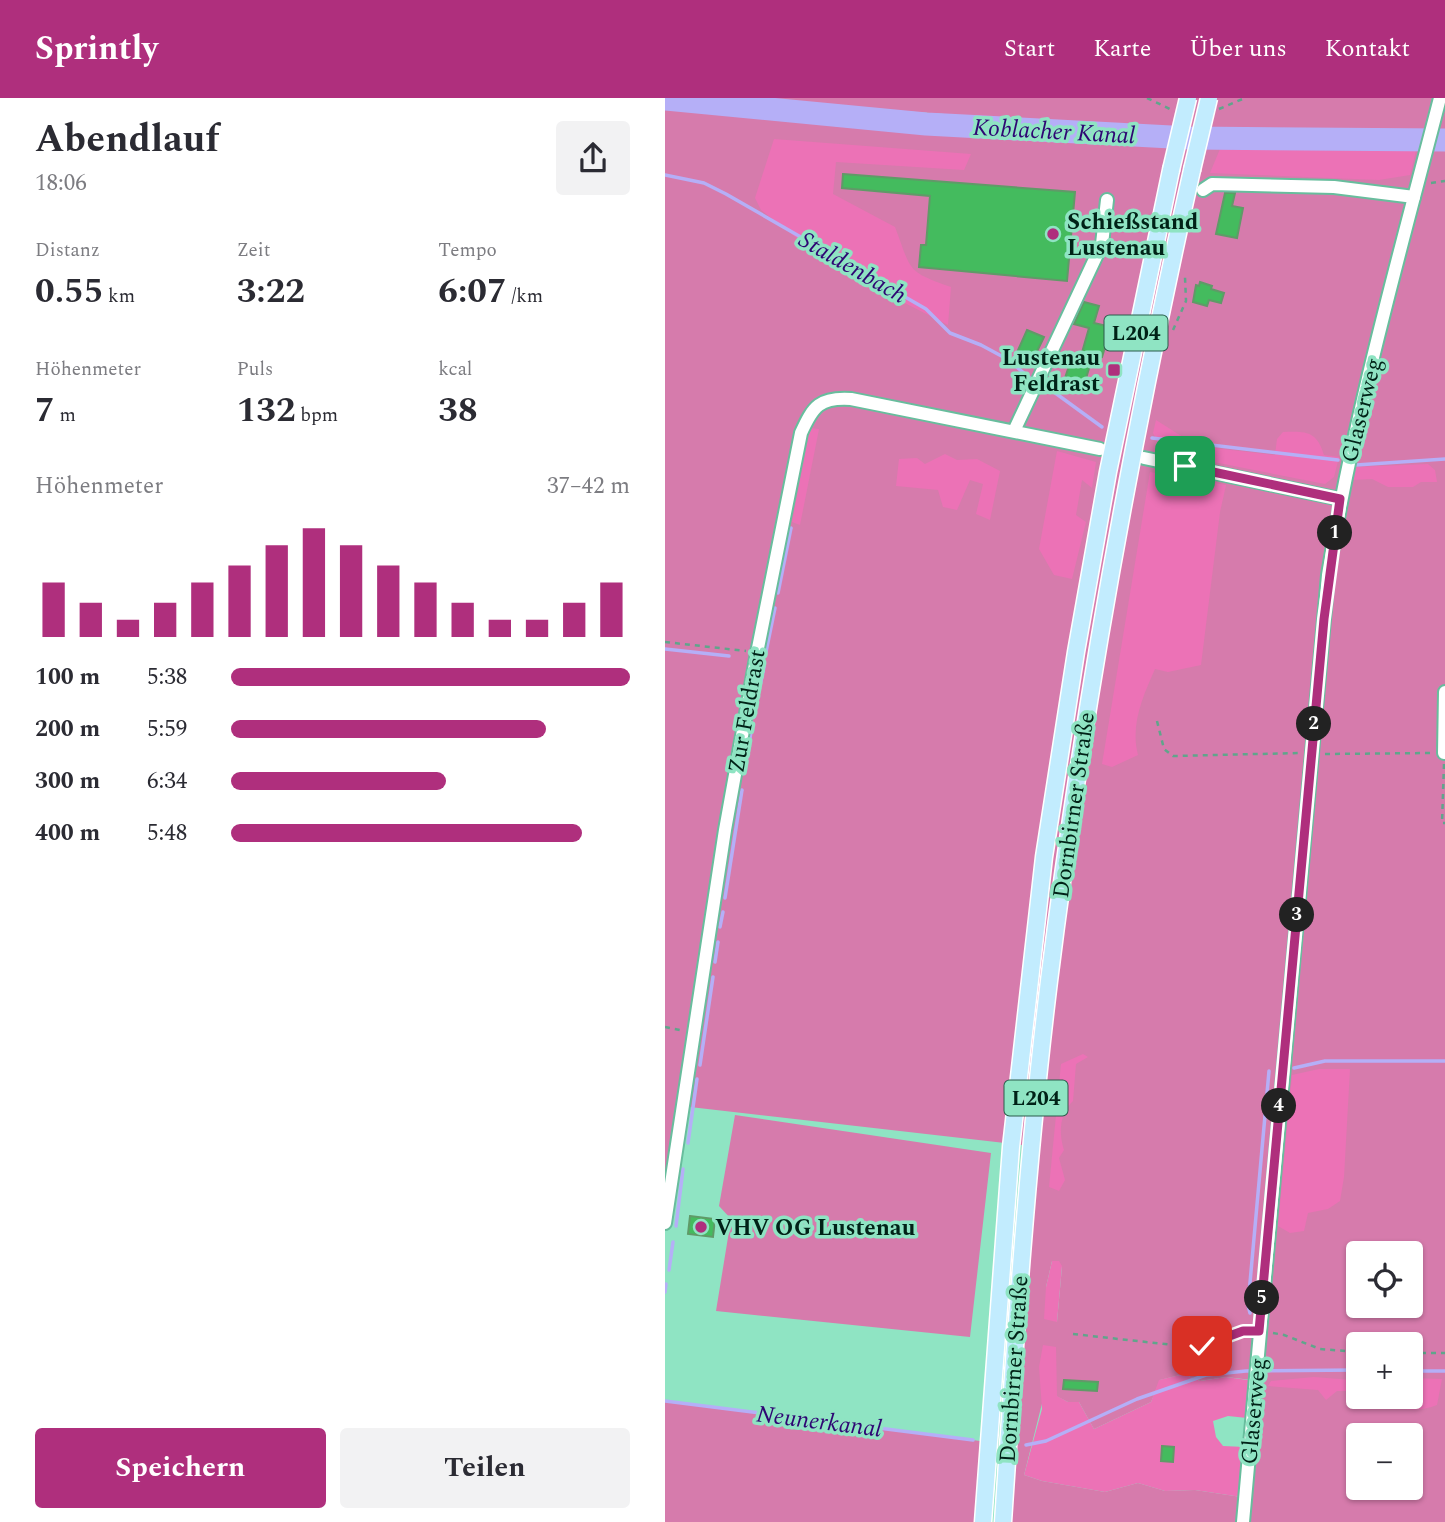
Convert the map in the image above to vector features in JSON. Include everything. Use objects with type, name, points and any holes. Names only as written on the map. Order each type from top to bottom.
[{"type":"main road","name":"Dornbirner Straße","points":[[983,1522],[1010,1160],[1046,845],[1108,472],[1188,98]]},
{"type":"main road","name":"Dornbirner Straße","points":[[1003,1522],[1015,1333],[1033,1131],[1073,804],[1102,618],[1130,465],[1153,347],[1209,98]]},
{"type":"street","name":"Glaserweg","points":[[1243,1522],[1328,575],[1340,499],[1358,418],[1440,98]]},
{"type":"street","points":[[1203,190],[1212,184],[1333,187],[1414,197]]},
{"type":"street","points":[[1014,431],[1102,244],[1107,200]]},
{"type":"street","name":"Zur Feldrast","points":[[665,1223],[725,830],[801,433],[810,412],[820,403],[834,398],[851,399],[1100,449]]},
{"type":"street","points":[[1144,458],[1340,499]]},
{"type":"street","points":[[1444,754],[1445,692]]},
{"type":"path","points":[[1170,333],[1186,301],[1184,275]]},
{"type":"path","points":[[665,642],[757,653]]},
{"type":"path","points":[[1157,721],[1164,749],[1173,756],[1444,754],[1442,823],[1445,823]]},
{"type":"path","points":[[665,1027],[694,1033]]},
{"type":"path","points":[[1073,1334],[1192,1347],[1243,1331],[1259,1331],[1284,1335],[1320,1349],[1346,1351]]},
{"type":"path","points":[[1423,1353],[1445,1353]]},
{"type":"shaded area","points":[[719,98],[1445,98],[1445,1522],[1248,1522],[1260,1381],[1226,1377],[1200,1381],[1184,1374],[1160,1380],[1151,1402],[1094,1429],[1079,1402],[1068,1402],[1056,1396],[1056,1348],[1024,1475],[1042,1481],[1105,1492],[1138,1483],[1165,1491],[1195,1490],[1241,1497],[1238,1522],[1010,1522],[1015,1444],[1022,1145],[690,1107],[665,1199],[665,108],[901,129],[1208,147],[1211,133]],"holes":[[[1052,1261],[1062,1267],[1057,1322],[1046,1287]]]},
{"type":"shaded area","points":[[774,139],[971,154],[964,170],[836,162],[833,194],[895,227],[912,268],[951,287],[948,325],[832,266],[761,210],[755,198]]},
{"type":"shaded area","points":[[1220,149],[1416,151],[1410,175],[1379,180],[1210,173]]},
{"type":"shaded area","points":[[1156,420],[1197,446],[1275,455],[1277,439],[1283,432],[1309,434],[1318,441],[1324,455],[1339,457],[1334,477],[1325,484],[1193,458],[1184,451],[1160,446],[1153,433]]},
{"type":"shaded area","points":[[810,428],[819,429],[800,525],[792,522]]},
{"type":"shaded area","points":[[1057,451],[1096,462],[1092,488],[1082,480],[1076,515],[1086,522],[1072,579],[1054,575],[1039,549]]},
{"type":"shaded area","points":[[945,454],[957,460],[977,459],[1000,471],[990,520],[976,514],[983,484],[970,480],[957,510],[943,507],[938,490],[896,486],[899,459],[917,458],[925,464]]},
{"type":"shaded area","points":[[1428,464],[1435,470],[1437,482],[1421,482],[1413,487],[1388,487],[1372,479],[1351,480],[1355,467]]},
{"type":"shaded area","points":[[1150,472],[1226,485],[1220,512],[1201,665],[1168,672],[1155,669],[1142,700],[1137,722],[1138,755],[1112,767],[1102,764]]},
{"type":"shaded area","points":[[1083,1054],[1088,1057],[1076,1064],[1073,1101],[1068,1106],[1061,1124],[1064,1150],[1059,1158],[1065,1180],[1059,1191],[1049,1187],[1061,1064]]},
{"type":"shaded area","points":[[1319,1069],[1350,1069],[1344,1177],[1340,1201],[1328,1209],[1308,1213],[1304,1231],[1290,1233],[1278,1226],[1292,1075]]},
{"type":"shaded area","points":[[735,1115],[991,1153],[970,1337],[716,1311],[731,1219],[719,1206]]},
{"type":"shaded area","points":[[1052,1261],[1059,1261],[1062,1266],[1057,1322],[1044,1319],[1046,1287]]},
{"type":"shaded area","points":[[1043,1345],[1056,1347],[1057,1396],[1068,1402],[1079,1402],[1094,1429],[1151,1402],[1159,1380],[1184,1374],[1200,1381],[1226,1377],[1248,1380],[1247,1418],[1228,1416],[1213,1421],[1216,1437],[1223,1446],[1245,1447],[1241,1497],[1195,1490],[1165,1491],[1138,1483],[1105,1492],[1042,1481],[1024,1475],[1042,1409],[1039,1367]]},
{"type":"shaded area","points":[[1314,1377],[1346,1380],[1346,1391],[1337,1391],[1326,1400],[1318,1390],[1268,1386],[1271,1381]]},
{"type":"shaded area","points":[[1423,1378],[1442,1379],[1437,1405],[1423,1409]]},
{"type":"shaded area","points":[[665,1401],[980,1441],[975,1522],[665,1522]]},
{"type":"building","points":[[843,174],[1075,192],[1067,281],[919,267],[921,245],[926,245],[930,196],[842,188]]},
{"type":"building","points":[[1225,193],[1235,193],[1232,206],[1243,208],[1237,238],[1216,234]]},
{"type":"building","points":[[1200,282],[1224,293],[1221,303],[1209,300],[1207,306],[1193,302],[1196,285],[1199,286]]},
{"type":"building","points":[[1084,302],[1099,306],[1094,323],[1111,327],[1102,357],[1093,355],[1084,385],[1079,384],[1077,391],[1062,387],[1073,354],[1081,356],[1089,328],[1074,324]]},
{"type":"building","points":[[1027,330],[1044,337],[1031,364],[1015,357]]},
{"type":"building","name":"VHV OG Lustenau","points":[[690,1216],[715,1219],[713,1237],[688,1234]]},
{"type":"building","points":[[1064,1380],[1098,1382],[1097,1391],[1063,1389]]},
{"type":"building","points":[[1162,1446],[1174,1447],[1173,1462],[1161,1461]]},
{"type":"waterway","name":"Koblacher Kanal","points":[[665,99],[926,124],[1190,138],[1445,140]]},
{"type":"waterway","name":"Staldenbach","points":[[665,175],[704,183],[726,194],[926,309],[950,333],[1007,359],[1030,378]]},
{"type":"waterway","name":"Staldenbach","points":[[1047,387],[1102,427]]},
{"type":"waterway","name":"Staldenbach","points":[[1152,438],[1338,460]]},
{"type":"waterway","name":"Staldenbach","points":[[1356,465],[1445,459]]},
{"type":"waterway","points":[[778,593],[791,528]]},
{"type":"waterway","points":[[766,652],[775,608]]},
{"type":"waterway","points":[[665,649],[729,656]]},
{"type":"waterway","points":[[760,686],[764,667]]},
{"type":"waterway","points":[[754,717],[757,701]]},
{"type":"waterway","points":[[744,773],[751,732]]},
{"type":"waterway","points":[[725,898],[742,790]]},
{"type":"waterway","points":[[720,927],[723,912]]},
{"type":"waterway","points":[[715,962],[718,942]]},
{"type":"waterway","points":[[700,1065],[713,977]]},
{"type":"waterway","points":[[1294,1068],[1325,1061],[1445,1061]]},
{"type":"waterway","points":[[1250,1313],[1248,1305],[1269,1071]]},
{"type":"waterway","points":[[688,1143],[697,1079]]},
{"type":"waterway","points":[[676,1226],[683,1169]]},
{"type":"waterway","points":[[669,1270],[673,1242]]},
{"type":"waterway","points":[[665,1292],[666,1284]]},
{"type":"waterway","name":"Neunerkanal","points":[[1026,1445],[1046,1441],[1137,1399],[1206,1375],[1246,1371],[1346,1370]]},
{"type":"waterway","name":"Neunerkanal","points":[[1423,1371],[1445,1371]]},
{"type":"waterway","name":"Neunerkanal","points":[[665,1401],[973,1440]]},
{"type":"place","name":"Schießstand Lustenau","points":[[1053,234]]},
{"type":"place","name":"Lustenau Feldrast","points":[[1114,370]]},
{"type":"place","name":"VHV OG Lustenau","points":[[701,1227]]},
{"type":"route","points":[[1185,466],[1340,499],[1328,575],[1259,1331],[1243,1331],[1202,1346]]}]
